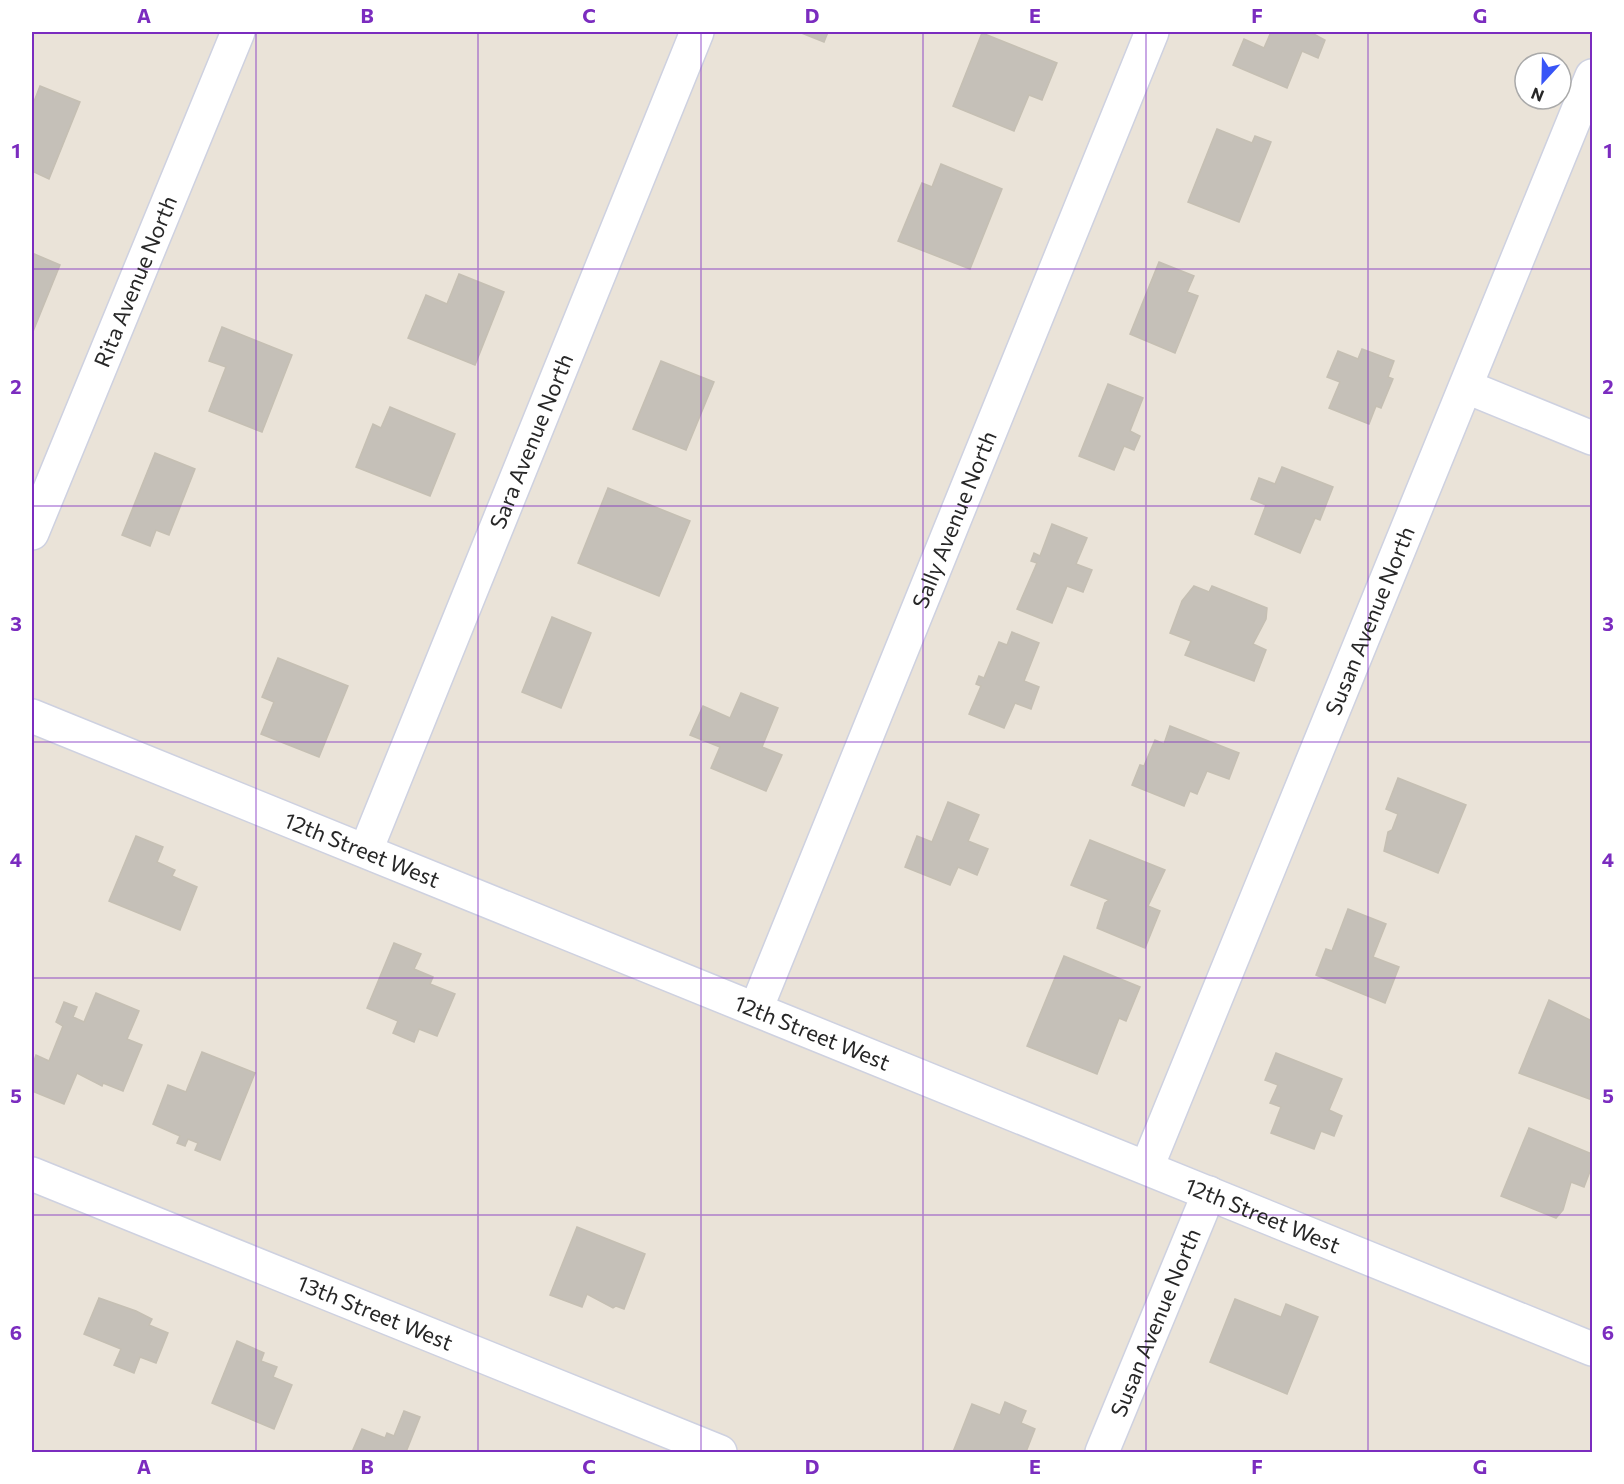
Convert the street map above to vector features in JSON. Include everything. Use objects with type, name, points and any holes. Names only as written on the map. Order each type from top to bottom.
[{"type":"street","name":"Rita Avenue North","points":[[32,533],[238,32]]},
{"type":"street","name":"Sara Avenue North","points":[[366,850],[697,32]]},
{"type":"street","name":"Sally Avenue North","points":[[756,1009],[826,831],[1152,32]]},
{"type":"street","name":"Susan Avenue North","points":[[1147,1167],[1593,76]]},
{"type":"street","points":[[1467,387],[1593,438]]},
{"type":"street","name":"12th Street West","points":[[32,716],[1593,1349]]},
{"type":"street","name":"13th Street West","points":[[32,1173],[720,1452]]},
{"type":"street","name":"Susan Avenue North","points":[[1102,1452],[1209,1193]]},
{"type":"building","points":[[799,32],[828,32],[824,42]]},
{"type":"building","points":[[1271,32],[1310,32],[1325,40],[1318,58],[1302,51],[1287,88],[1233,65],[1244,39],[1264,48]]},
{"type":"building","points":[[982,33],[1057,63],[1042,100],[1029,95],[1014,131],[953,106]]},
{"type":"building","points":[[40,86],[80,102],[49,179],[32,171],[32,107]]},
{"type":"building","points":[[1217,129],[1252,143],[1255,136],[1271,142],[1239,222],[1188,202]]},
{"type":"building","points":[[941,164],[1002,189],[970,269],[898,241],[922,183],[932,187]]},
{"type":"building","points":[[32,253],[60,265],[32,334]]},
{"type":"building","points":[[1159,262],[1194,276],[1187,292],[1198,296],[1175,353],[1130,334]]},
{"type":"building","points":[[459,274],[504,292],[475,365],[408,338],[426,295],[447,304]]},
{"type":"building","points":[[222,327],[292,355],[262,432],[209,411],[226,367],[209,361]]},
{"type":"building","points":[[1362,349],[1394,361],[1388,377],[1393,379],[1381,408],[1376,406],[1369,424],[1329,408],[1340,382],[1327,377],[1338,351],[1358,359]]},
{"type":"building","points":[[661,361],[714,382],[686,450],[633,429]]},
{"type":"building","points":[[1108,384],[1143,398],[1130,431],[1140,436],[1134,450],[1124,446],[1114,470],[1079,456]]},
{"type":"building","points":[[390,407],[455,434],[430,496],[356,467],[373,424],[381,428]]},
{"type":"building","points":[[155,453],[195,469],[169,535],[156,530],[150,546],[122,535]]},
{"type":"building","points":[[1282,467],[1333,487],[1320,520],[1315,518],[1300,553],[1255,534],[1266,505],[1251,499],[1259,478],[1275,484]]},
{"type":"building","points":[[608,488],[690,521],[659,596],[578,563]]},
{"type":"building","points":[[1052,524],[1087,538],[1076,564],[1092,570],[1083,592],[1067,586],[1052,623],[1017,609],[1037,563],[1031,561],[1034,553],[1040,556]]},
{"type":"building","points":[[1194,586],[1209,592],[1212,586],[1267,608],[1266,619],[1253,644],[1266,650],[1254,681],[1185,655],[1191,641],[1170,633],[1182,601]]},
{"type":"building","points":[[552,617],[591,633],[561,708],[522,692]]},
{"type":"building","points":[[1012,632],[1039,643],[1024,681],[1039,687],[1031,709],[1015,703],[1004,728],[969,714],[981,686],[976,684],[979,676],[984,678],[999,642],[1007,645]]},
{"type":"building","points":[[278,658],[348,686],[319,757],[261,734],[274,702],[262,697]]},
{"type":"building","points":[[741,693],[778,708],[762,747],[782,755],[766,791],[711,768],[720,747],[690,735],[703,706],[730,718]]},
{"type":"building","points":[[1170,726],[1239,753],[1229,779],[1207,771],[1197,794],[1190,791],[1184,806],[1132,785],[1140,765],[1144,766],[1155,740],[1164,744]]},
{"type":"building","points":[[1398,778],[1466,805],[1438,873],[1384,851],[1388,832],[1392,830],[1398,814],[1386,809]]},
{"type":"building","points":[[948,802],[979,815],[968,841],[988,849],[977,875],[958,867],[950,885],[905,867],[917,836],[932,842]]},
{"type":"building","points":[[136,836],[163,847],[157,862],[175,870],[172,876],[197,887],[180,930],[109,901]]},
{"type":"building","points":[[1090,840],[1165,870],[1148,906],[1160,911],[1145,948],[1097,928],[1105,903],[1109,900],[1071,885]]},
{"type":"building","points":[[1348,909],[1386,924],[1373,957],[1399,967],[1385,1003],[1316,975],[1326,949],[1332,951]]},
{"type":"building","points":[[394,943],[421,954],[414,969],[433,977],[430,984],[455,994],[437,1036],[419,1029],[414,1042],[393,1033],[398,1021],[367,1008]]},
{"type":"building","points":[[1064,956],[1140,987],[1126,1021],[1119,1018],[1097,1074],[1027,1046]]},
{"type":"building","points":[[96,993],[139,1011],[127,1039],[142,1045],[123,1091],[103,1083],[102,1086],[77,1073],[64,1104],[32,1091],[32,1067],[36,1055],[49,1061],[63,1026],[56,1022],[64,1002],[77,1007],[73,1017],[84,1022]]},
{"type":"building","points":[[1549,1000],[1592,1021],[1592,1100],[1519,1073]]},
{"type":"building","points":[[202,1052],[255,1073],[220,1160],[195,1150],[198,1143],[188,1139],[185,1146],[177,1143],[180,1136],[153,1124],[168,1085],[186,1092]]},
{"type":"building","points":[[1276,1053],[1342,1079],[1329,1110],[1342,1116],[1334,1136],[1321,1131],[1314,1149],[1271,1133],[1281,1107],[1270,1103],[1278,1085],[1265,1080]]},
{"type":"building","points":[[1529,1128],[1592,1154],[1592,1166],[1584,1187],[1571,1182],[1563,1210],[1556,1218],[1501,1196]]},
{"type":"building","points":[[577,1227],[645,1254],[624,1309],[616,1306],[613,1308],[587,1294],[582,1307],[550,1295]]},
{"type":"building","points":[[99,1298],[152,1319],[149,1325],[168,1333],[156,1363],[140,1357],[134,1373],[114,1365],[121,1349],[84,1334]]},
{"type":"building","points":[[1235,1299],[1281,1317],[1286,1304],[1318,1317],[1287,1394],[1210,1362]]},
{"type":"building","points":[[237,1341],[264,1353],[261,1361],[277,1367],[273,1377],[292,1385],[274,1429],[212,1403]]},
{"type":"building","points":[[1005,1402],[1026,1411],[1021,1423],[1035,1429],[1026,1452],[953,1452],[972,1404],[1000,1415]]},
{"type":"building","points":[[404,1411],[420,1417],[406,1452],[352,1452],[362,1429],[385,1438],[387,1433],[394,1436]]}]
